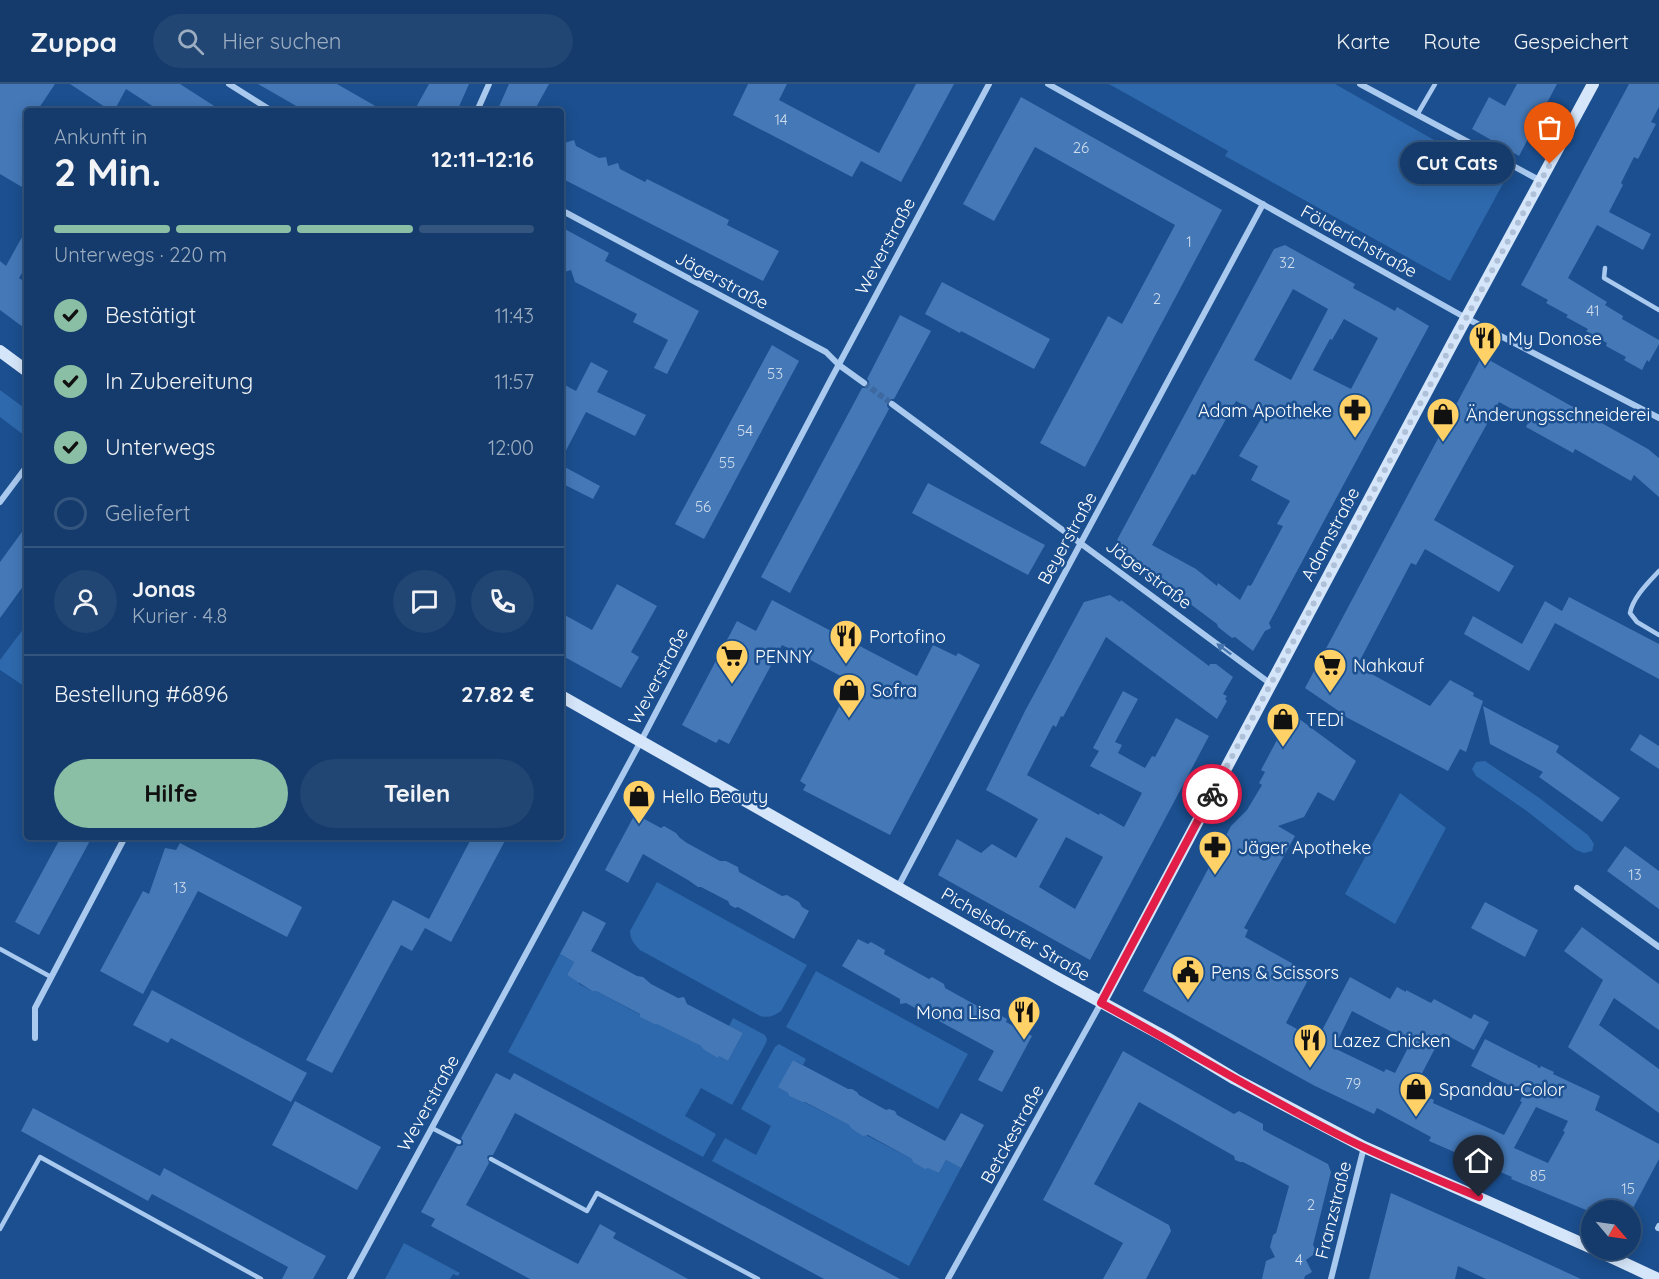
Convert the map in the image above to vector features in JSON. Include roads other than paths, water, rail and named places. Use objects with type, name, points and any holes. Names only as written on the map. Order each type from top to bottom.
[{"type":"street","points":[[229,84],[267,108]]},
{"type":"street","points":[[478,108],[489,84]]},
{"type":"street","name":"Weverstraße","points":[[350,1279],[641,741],[989,84]]},
{"type":"street","name":"Földerichstraße","points":[[1048,84],[1466,318],[1659,418]]},
{"type":"street","points":[[1360,84],[1541,181]]},
{"type":"street","name":"Adamstraße","points":[[1101,1003],[1593,84]]},
{"type":"street","name":"Beyerstraße","points":[[898,887],[1263,204]]},
{"type":"street","name":"Jägerstraße","points":[[564,212],[826,352],[864,384]]},
{"type":"street","points":[[0,351],[24,369]]},
{"type":"street","name":"Jägerstraße","points":[[892,404],[1271,684]]},
{"type":"street","points":[[0,502],[24,470]]},
{"type":"street","name":"Pichelsdorfer Straße","points":[[564,698],[1101,1003],[1167,1038],[1235,1079],[1364,1147],[1581,1243]]},
{"type":"street","points":[[35,1038],[35,1008],[123,840]]},
{"type":"street","points":[[1577,888],[1659,947]]},
{"type":"street","name":"Betckestraße","points":[[948,1279],[1101,1003]]},
{"type":"street","name":"Franzstraße","points":[[1331,1279],[1364,1147]]},
{"type":"street","name":"Pichelsdorfer Straße","points":[[1617,1260],[1658,1279]]},
{"type":"lane","points":[[1417,115],[1435,84]]},
{"type":"lane","points":[[1605,268],[1604,278],[1659,310]]},
{"type":"lane","points":[[1659,571],[1635,599],[1630,613],[1637,622],[1659,635]]},
{"type":"lane","points":[[0,949],[51,976]]},
{"type":"lane","points":[[432,1128],[459,1142]]},
{"type":"lane","points":[[0,1229],[40,1157],[261,1279]]},
{"type":"lane","points":[[491,1159],[587,1211],[597,1193],[758,1279]]},
{"type":"tunnel","points":[[864,383],[892,404]]},
{"type":"place","name":"Cut Cats","points":[[1550,164]]},
{"type":"place","name":"My Donose","points":[[1485,367]]},
{"type":"place","name":"Adam Apotheke","points":[[1355,439]]},
{"type":"place","name":"Änderungsschneiderei","points":[[1443,443]]},
{"type":"place","name":"Portofino","points":[[846,665]]},
{"type":"place","name":"PENNY","points":[[732,685]]},
{"type":"place","name":"Nahkauf","points":[[1330,694]]},
{"type":"place","name":"Sofra","points":[[849,719]]},
{"type":"place","name":"TEDi","points":[[1283,748]]},
{"type":"place","name":"Hello Beauty","points":[[639,825]]},
{"type":"place","name":"Jäger Apotheke","points":[[1215,876]]},
{"type":"place","name":"Pens & Scissors","points":[[1188,1001]]},
{"type":"place","name":"Mona Lisa","points":[[1024,1041]]},
{"type":"place","name":"Lazez Chicken","points":[[1310,1069]]},
{"type":"place","name":"Spandau-Color","points":[[1416,1118]]}]
